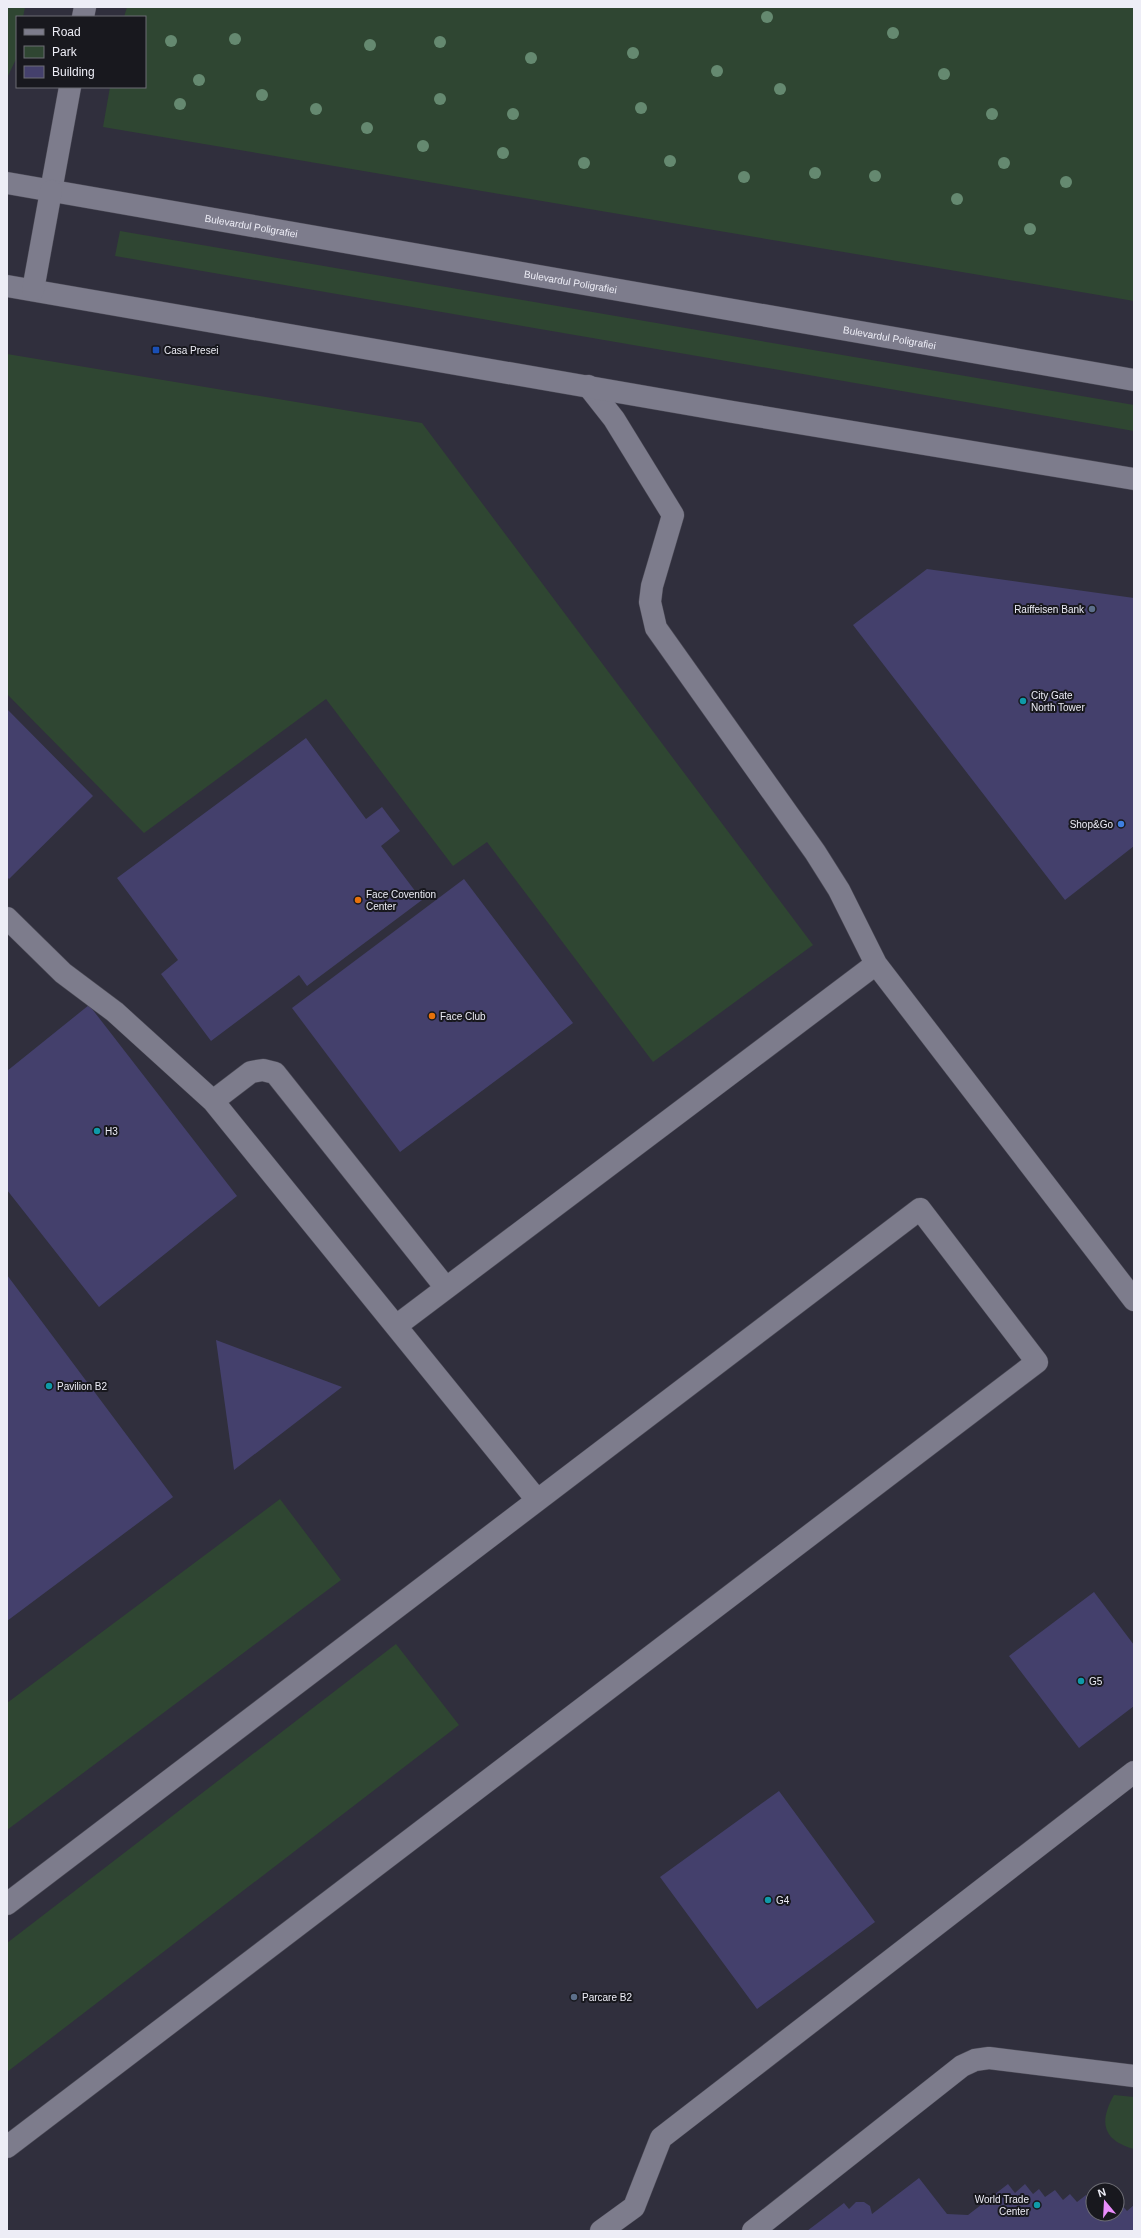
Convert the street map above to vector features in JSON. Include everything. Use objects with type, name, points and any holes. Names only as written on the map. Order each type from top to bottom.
[{"type":"main road","points":[[33,290],[70,88]]},
{"type":"main road","name":"Bulevardul Poligrafiei","points":[[7,183],[1134,380]]},
{"type":"main road","points":[[7,286],[1134,479]]},
{"type":"main road","points":[[588,386],[614,419],[673,515],[652,586],[650,602],[656,628],[815,852],[839,890],[876,964],[1134,1300]]},
{"type":"main road","points":[[7,918],[63,973],[115,1012],[213,1101],[537,1500]]},
{"type":"main road","points":[[396,1326],[876,964]]},
{"type":"main road","points":[[213,1101],[251,1072],[263,1070],[275,1073],[446,1288]]},
{"type":"main road","points":[[7,1904],[920,1209],[1037,1362],[7,2147]]},
{"type":"main road","points":[[601,2231],[634,2206],[661,2138],[1134,1772]]},
{"type":"main road","points":[[753,2231],[962,2066],[975,2060],[989,2058],[1134,2076]]},
{"type":"green space","points":[[7,7],[25,7],[23,16],[16,16],[16,59],[7,78]]},
{"type":"green space","points":[[127,7],[1134,7],[1134,301],[103,127],[110,88],[146,88],[146,16],[124,16]]},
{"type":"green space","points":[[120,231],[1134,405],[1134,431],[115,256]]},
{"type":"green space","points":[[7,354],[422,423],[813,945],[653,1062],[487,842],[453,866],[326,699],[144,833],[7,694]]},
{"type":"green space","points":[[280,1499],[341,1580],[7,1830],[7,1703]]},
{"type":"green space","points":[[396,1644],[459,1725],[7,2072],[7,1943]]},
{"type":"green space","points":[[1114,2095],[1134,2097],[1134,2149],[1115,2141],[1106,2129],[1106,2114]]},
{"type":"building","name":"City Gate North Tower","points":[[927,569],[1134,598],[1134,846],[1065,900],[853,625]]},
{"type":"building","points":[[7,709],[93,796],[9,879],[7,877]]},
{"type":"building","points":[[306,738],[366,819],[382,807],[400,831],[381,846],[422,900],[307,986],[299,975],[211,1041],[161,974],[178,960],[117,878]]},
{"type":"building","name":"Face Club","points":[[464,879],[573,1023],[400,1152],[292,1008]]},
{"type":"building","name":"H3","points":[[89,1005],[237,1196],[99,1307],[7,1190],[7,1071]]},
{"type":"building","name":"Pavilion B2","points":[[7,1275],[173,1497],[7,1621]]},
{"type":"building","points":[[216,1340],[342,1387],[234,1470]]},
{"type":"building","name":"G5","points":[[1094,1592],[1134,1645],[1134,1706],[1079,1748],[1009,1656]]},
{"type":"building","name":"G4","points":[[779,1791],[875,1922],[757,2009],[660,1877]]},
{"type":"building","name":"World Trade Center","points":[[919,2178],[947,2214],[968,2215],[1008,2184],[1015,2193],[1025,2184],[1033,2194],[1039,2189],[1045,2197],[1055,2190],[1063,2200],[1070,2194],[1077,2202],[1085,2196],[1085,2222],[1125,2222],[1125,2209],[1127,2211],[1134,2205],[1134,2231],[807,2231],[844,2203],[849,2209],[856,2202],[864,2202],[870,2206],[872,2214]]},
{"type":"place","name":"Casa Presei","points":[[156,350]]},
{"type":"place","name":"Raiffeisen Bank","points":[[1092,609]]},
{"type":"place","name":"City Gate North Tower","points":[[1023,701]]},
{"type":"place","name":"Shop&Go","points":[[1121,824]]},
{"type":"place","name":"Face Covention Center","points":[[358,900]]},
{"type":"place","name":"Face Club","points":[[432,1016]]},
{"type":"place","name":"H3","points":[[97,1131]]},
{"type":"place","name":"Pavilion B2","points":[[49,1386]]},
{"type":"place","name":"G5","points":[[1081,1681]]},
{"type":"place","name":"G4","points":[[768,1900]]},
{"type":"place","name":"Parcare B2","points":[[574,1997]]},
{"type":"place","name":"World Trade Center","points":[[1037,2205]]}]
